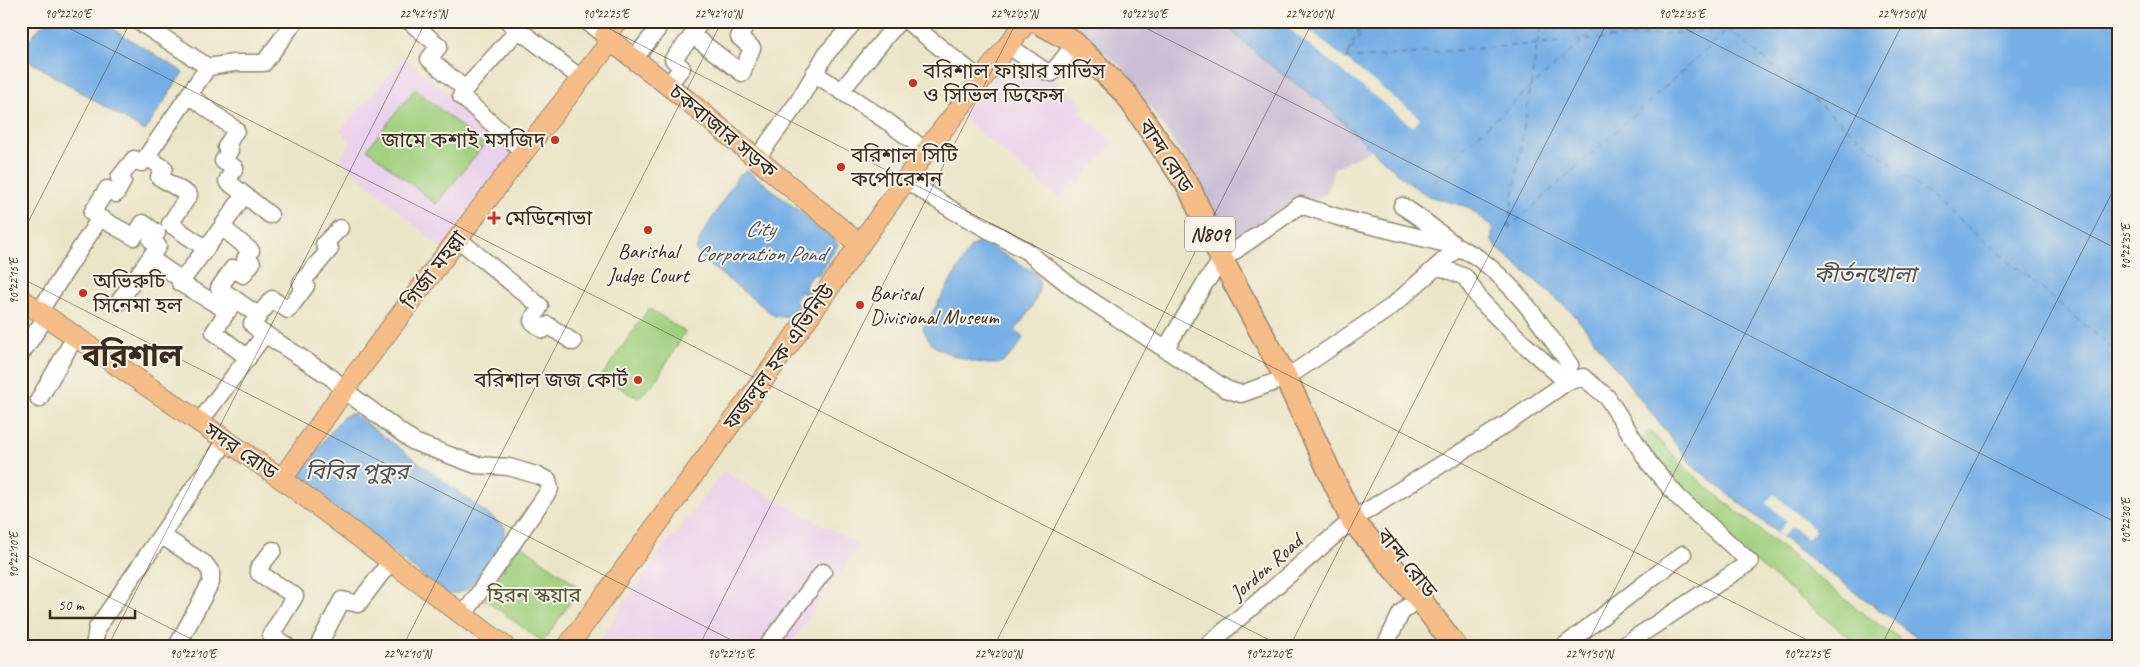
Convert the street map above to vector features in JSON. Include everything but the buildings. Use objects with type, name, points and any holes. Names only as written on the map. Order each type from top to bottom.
[{"type":"highway","name":"বান্দ রোড","points":[[1036,21],[1075,44],[1126,94],[1189,187],[1222,260],[1286,378],[1337,484],[1418,597],[1456,646]]},
{"type":"highway","name":"বান্দ রোড","points":[[1359,516],[1473,646]]},
{"type":"main road","name":"ফজলুল হক এভিনিউ","points":[[568,646],[790,343],[926,151],[1027,21]]},
{"type":"main road","name":"চকবাজার সড়ক","points":[[611,33],[634,59],[757,158],[859,244]]},
{"type":"main road","name":"গির্জা মহল্লা","points":[[282,479],[344,390],[524,152],[582,79],[611,33]]},
{"type":"main road","name":"সদর রোড","points":[[21,299],[282,479],[463,616],[480,639],[504,646]]},
{"type":"street","points":[[138,21],[208,67],[234,63],[264,63],[292,23]]},
{"type":"street","points":[[409,21],[439,46],[429,59],[465,89]]},
{"type":"street","name":"চকবাজার সড়ক","points":[[586,21],[611,33]]},
{"type":"street","points":[[668,85],[682,68],[673,59],[692,36],[701,21]]},
{"type":"street","points":[[692,36],[742,73],[752,48],[739,37],[748,21]]},
{"type":"street","points":[[757,158],[798,102],[826,54],[855,21]]},
{"type":"street","points":[[841,91],[898,21]]},
{"type":"street","points":[[907,21],[924,27],[982,80]]},
{"type":"street","points":[[524,152],[461,96],[513,26],[541,45],[557,61],[582,79]]},
{"type":"street","points":[[634,59],[657,30]]},
{"type":"street","points":[[1009,46],[1044,71],[1052,73],[1075,44]]},
{"type":"street","points":[[118,302],[158,246],[151,240],[157,233],[143,223],[134,237],[92,213],[107,189],[116,194],[123,181],[119,178],[134,159],[142,163],[208,67]]},
{"type":"street","points":[[814,73],[926,151]]},
{"type":"street","points":[[189,96],[236,130],[226,147],[230,150],[223,161],[235,168],[227,181],[270,215]]},
{"type":"street","points":[[146,157],[164,168],[159,177],[189,195],[170,224],[205,248]]},
{"type":"street","points":[[906,180],[954,211],[1025,250],[1078,292],[1226,389],[1241,394],[1286,378],[1392,307],[1459,247]]},
{"type":"street","points":[[244,195],[180,284],[258,316]]},
{"type":"street","points":[[1166,348],[1205,283],[1222,260],[1300,205],[1344,219],[1459,247]]},
{"type":"street","points":[[1402,206],[1482,262],[1513,290],[1540,322],[1570,365],[1565,379]]},
{"type":"street","points":[[21,354],[42,314],[100,218]]},
{"type":"street","points":[[222,227],[251,251],[245,259],[252,264],[243,275],[233,268],[219,288],[232,305]]},
{"type":"street","points":[[340,228],[324,244],[330,249],[301,283],[306,286],[288,310],[272,299],[252,324],[264,335],[332,378],[344,390],[414,442],[476,464],[509,467],[539,476],[548,480],[550,484],[550,489],[463,616]]},
{"type":"street","points":[[458,239],[540,306],[532,321],[543,330],[548,325],[573,342]]},
{"type":"street","points":[[150,258],[182,280]]},
{"type":"street","points":[[1438,266],[1465,277],[1481,301],[1524,345],[1565,379],[1583,377],[1607,397],[1655,470],[1678,497],[1750,562],[1623,646]]},
{"type":"street","points":[[232,305],[214,332],[248,358]]},
{"type":"street","points":[[199,423],[264,335]]},
{"type":"street","points":[[39,399],[75,337]]},
{"type":"street","name":"Jordon Road","points":[[1207,646],[1359,516],[1447,459],[1508,423],[1565,379]]},
{"type":"street","points":[[94,646],[97,628],[226,441]]},
{"type":"street","points":[[161,536],[205,564],[211,572],[211,582],[176,646]]},
{"type":"street","points":[[273,550],[258,569],[259,573],[296,596],[270,635],[287,646]]},
{"type":"street","points":[[1564,646],[1682,554]]},
{"type":"street","points":[[318,646],[342,600],[358,604],[390,562]]},
{"type":"street","points":[[767,646],[823,572]]},
{"type":"street","points":[[1385,646],[1400,613],[1418,597]]},
{"type":"shaded area","points":[[1065,21],[1319,21],[1422,126],[1334,168],[1328,192],[1270,224],[1229,253],[1227,240],[1187,161],[1123,68]]},
{"type":"shaded area","points":[[1018,49],[1083,105],[1078,112],[1114,142],[1080,182],[1076,179],[1059,199],[961,116]]},
{"type":"shaded area","points":[[404,58],[520,149],[443,250],[339,158],[352,142],[340,130]]},
{"type":"shaded area","points":[[723,471],[860,545],[789,646],[595,646],[671,536],[674,537]]},
{"type":"green space","points":[[415,89],[484,145],[436,204],[367,149]]},
{"type":"green space","points":[[649,308],[685,332],[655,382],[639,397],[633,396],[602,376]]},
{"type":"green space","points":[[1650,431],[1703,484],[1866,616],[1911,646],[1860,646],[1748,556],[1679,490],[1637,442]]},
{"type":"green space","name":"হিরন স্কয়ার","points":[[520,544],[580,588],[543,642],[484,599]]},
{"type":"water","points":[[46,21],[100,21],[183,72],[145,131],[21,56],[21,48]]},
{"type":"water","name":"কীর্তনখোলা","points":[[1220,21],[2119,21],[2119,646],[1928,646],[1800,551],[1693,466],[1572,312],[1496,247],[1492,241],[1492,227],[1468,207],[1428,196],[1406,181],[1321,102],[1269,64]]},
{"type":"water","name":"City Corporation Pond","points":[[747,170],[831,236],[838,245],[818,276],[815,274],[807,281],[805,288],[808,290],[805,294],[801,292],[795,301],[798,304],[791,313],[783,317],[775,316],[702,259],[696,250],[702,235],[738,176]]},
{"type":"water","points":[[977,243],[984,243],[1034,272],[1039,286],[1038,294],[1030,310],[1015,331],[1023,338],[1007,359],[994,364],[968,360],[936,347],[923,328],[971,247]]},
{"type":"water","name":"বিবির পুকুর","points":[[349,414],[354,414],[505,527],[502,540],[488,566],[467,589],[458,593],[448,594],[302,486],[299,477],[301,469],[342,418]]},
{"type":"pier","points":[[1279,21],[1297,21],[1420,118],[1413,127]]},
{"type":"pier","points":[[1774,494],[1816,530],[1808,539],[1792,526],[1782,537],[1777,533],[1787,521],[1766,503]]},
{"type":"ferry route","points":[[1348,54],[1363,21]]},
{"type":"ferry route","points":[[1346,59],[1369,21]]},
{"type":"ferry route","points":[[1508,228],[1541,21]]},
{"type":"ferry route","points":[[1433,182],[1454,156],[1605,21]]},
{"type":"ferry route","points":[[1728,29],[2119,354]]},
{"type":"ferry route","points":[[1345,59],[1728,29]]},
{"type":"ferry route","points":[[1508,229],[1728,30]]},
{"type":"place","name":"বরিশাল ফায়ার সার্ভিস ও সিভিল ডিফেন্স","points":[[913,83]]},
{"type":"place","name":"জামে কশাই মসজিদ","points":[[555,140]]},
{"type":"place","name":"বরিশাল সিটি কর্পোরেশন","points":[[841,167]]},
{"type":"place","name":"মেডিনোভা","points":[[494,218]]},
{"type":"place","name":"Barishal Judge Court","points":[[648,230]]},
{"type":"place","name":"অভিরুচি সিনেমা হল","points":[[83,293]]},
{"type":"place","name":"Barisal Divisional Museum","points":[[860,305]]},
{"type":"place","name":"বরিশাল জজ কোর্ট","points":[[638,380]]},
{"type":"district","name":"বরিশাল","points":[[132,355]]}]
